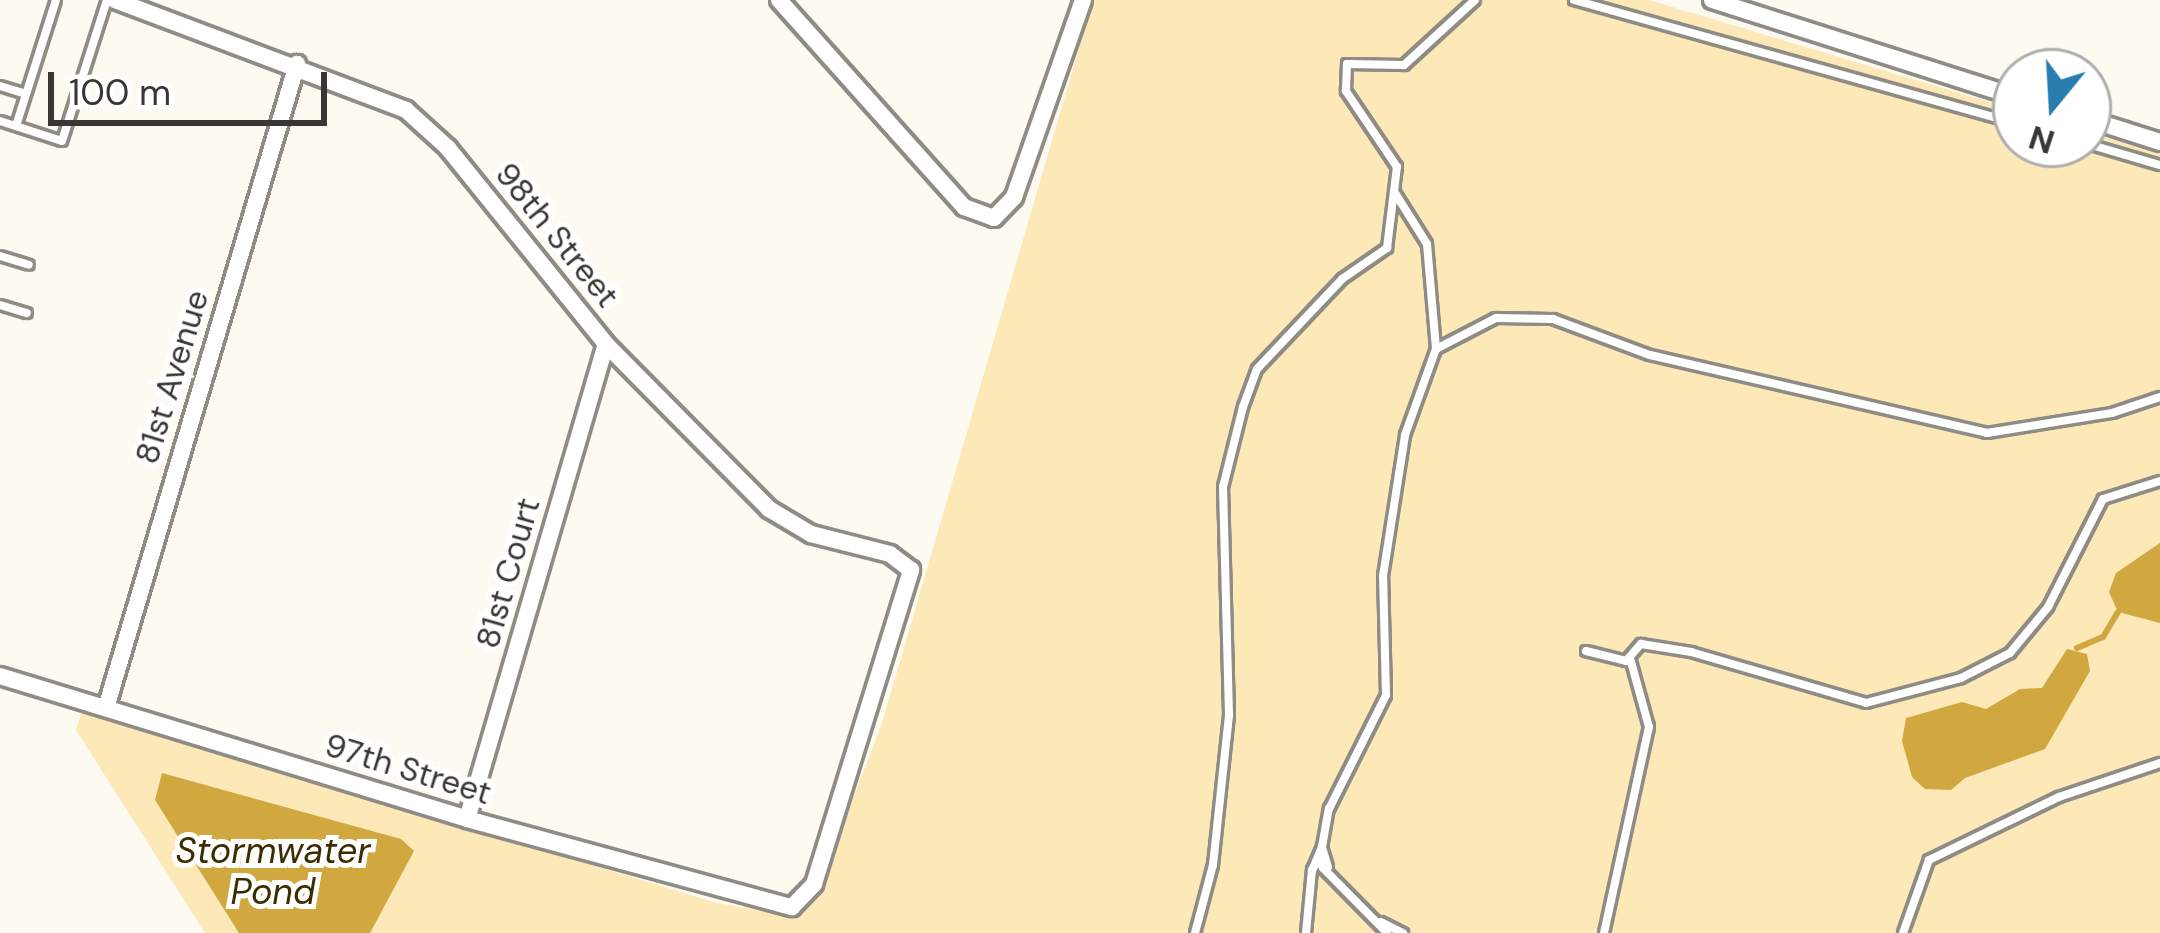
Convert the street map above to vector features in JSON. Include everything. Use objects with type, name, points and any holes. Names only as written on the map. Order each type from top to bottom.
[{"type":"street","name":"98th Street","points":[[111,0],[393,101],[422,122],[606,344],[769,509],[812,534],[890,554],[911,570],[814,884],[800,904]]},
{"type":"street","points":[[779,0],[964,207],[994,218],[1013,197],[1083,0]]},
{"type":"street","points":[[1712,0],[1992,89]]},
{"type":"street","name":"81st Avenue","points":[[106,708],[297,64]]},
{"type":"street","points":[[2112,127],[2160,142]]},
{"type":"street","name":"81st Court","points":[[466,818],[606,344]]},
{"type":"street","name":"97th Street","points":[[0,676],[769,905],[800,904]]},
{"type":"lane","points":[[16,126],[56,0]]},
{"type":"lane","points":[[0,121],[62,141],[111,0]]},
{"type":"lane","points":[[1195,933],[1213,865],[1229,716],[1222,487],[1232,446],[1258,369],[1342,279],[1387,248],[1397,167],[1346,92],[1347,64],[1404,65],[1474,0]]},
{"type":"lane","points":[[1574,0],[1992,116]]},
{"type":"lane","points":[[0,86],[26,94]]},
{"type":"lane","points":[[2112,151],[2160,165]]},
{"type":"lane","points":[[1306,933],[1312,870],[1329,809],[1386,694],[1383,576],[1406,435],[1436,349],[1427,244],[1393,188]]},
{"type":"lane","points":[[0,256],[29,265]]},
{"type":"lane","points":[[0,305],[27,313]]},
{"type":"lane","points":[[1436,349],[1496,318],[1553,320],[1650,355],[1987,433],[2112,413],[2160,397]]},
{"type":"lane","points":[[1431,367],[1457,338]]},
{"type":"lane","points":[[1630,656],[1641,644],[1691,652],[1866,703],[1961,678],[2011,653],[2048,608],[2103,499],[2160,481]]},
{"type":"lane","points":[[1586,651],[1630,656]]},
{"type":"lane","points":[[1604,933],[1648,727],[1630,656]]},
{"type":"lane","points":[[1903,933],[1929,860],[2059,797],[2160,763]]},
{"type":"lane","points":[[1322,847],[1328,867]]},
{"type":"lane","points":[[1312,870],[1320,857],[1387,933]]},
{"type":"lane","points":[[1375,918],[1403,933]]},
{"type":"shaded area","points":[[1093,0],[1649,0],[1992,103],[1992,168],[2112,168],[2112,139],[2160,154],[2160,933],[205,933],[76,730],[82,711],[717,903],[787,915],[814,901],[882,723]]},
{"type":"water","points":[[2160,543],[2160,623],[2118,612],[2109,592],[2116,573]]},
{"type":"water","points":[[2067,649],[2087,654],[2090,671],[2045,749],[1965,778],[1951,790],[1925,789],[1912,777],[1902,741],[1906,718],[1962,702],[1986,709],[2020,689],[2042,688]]},
{"type":"water","name":"Stormwater Pond","points":[[162,773],[401,839],[414,851],[370,933],[239,933],[155,800]]},
{"type":"waterway","points":[[2077,648],[2103,637],[2118,612]]}]
